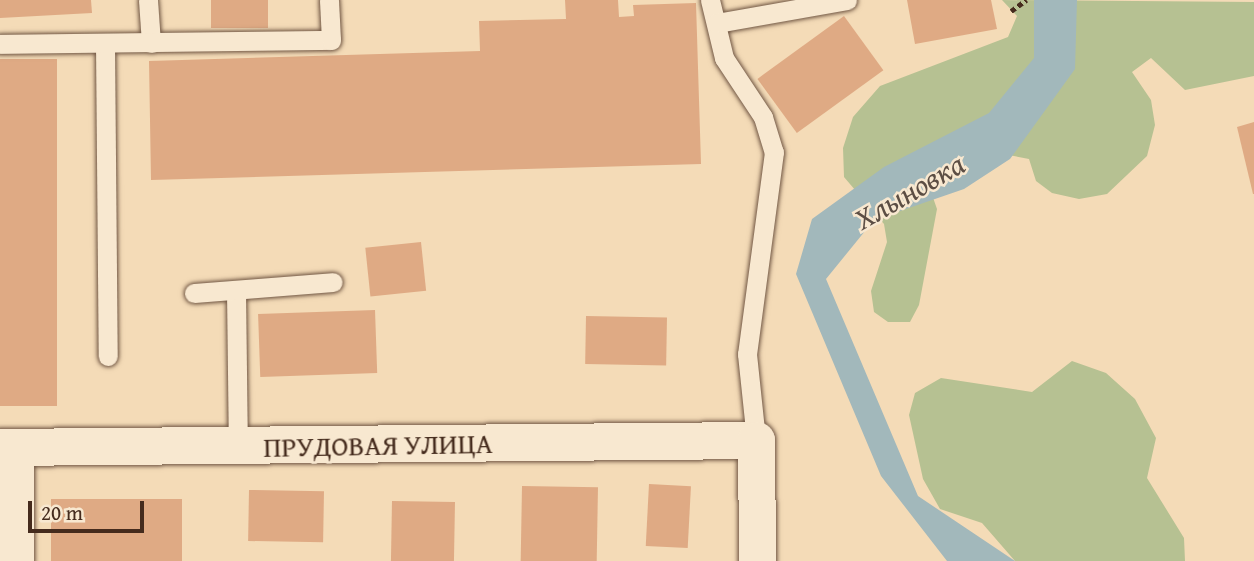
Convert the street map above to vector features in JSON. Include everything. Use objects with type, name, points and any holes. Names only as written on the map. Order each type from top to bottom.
[{"type":"street","name":"ПРУДОВАЯ УЛИЦА","points":[[8,447],[756,440]]},
{"type":"street","points":[[756,440],[757,561]]},
{"type":"street","points":[[8,447],[15,561]]},
{"type":"lane","points":[[148,0],[151,43]]},
{"type":"lane","points":[[0,44],[331,40],[330,0]]},
{"type":"lane","points":[[710,0],[724,58],[763,117],[774,152],[747,354],[756,440]]},
{"type":"lane","points":[[717,23],[847,0]]},
{"type":"lane","points":[[105,43],[108,356]]},
{"type":"lane","points":[[194,293],[333,282]]},
{"type":"lane","points":[[236,290],[238,446]]},
{"type":"path","points":[[1011,11],[1025,1]]},
{"type":"green space","points":[[1002,0],[1254,2],[1254,76],[1185,90],[1151,58],[1132,72],[1151,100],[1155,125],[1147,156],[1107,194],[1079,199],[1052,193],[1036,181],[1029,159],[998,153],[923,169],[937,209],[919,305],[910,322],[888,322],[874,312],[871,291],[887,242],[884,224],[844,177],[843,148],[853,117],[880,86],[1008,37],[1017,16]]},
{"type":"green space","points":[[1072,361],[1106,373],[1135,399],[1156,438],[1147,478],[1184,538],[1185,561],[1015,561],[982,523],[940,509],[923,479],[909,415],[915,393],[941,378],[1032,392]]},
{"type":"water","name":"Хлыновка","points":[[1034,0],[1077,0],[1075,69],[1010,159],[964,189],[874,220],[826,279],[918,496],[1015,561],[947,561],[881,476],[796,274],[812,219],[884,167],[989,113],[1034,58]]},
{"type":"building","points":[[0,0],[91,0],[92,13],[0,18]]},
{"type":"building","points":[[211,0],[268,0],[268,28],[211,28]]},
{"type":"building","points":[[565,0],[618,0],[619,17],[634,16],[633,5],[696,3],[701,164],[151,180],[149,61],[480,51],[479,21],[566,19]]},
{"type":"building","points":[[907,0],[991,0],[997,29],[915,44]]},
{"type":"building","points":[[844,16],[883,70],[797,133],[757,79]]},
{"type":"building","points":[[0,59],[57,59],[57,406],[0,406]]},
{"type":"building","points":[[1254,122],[1254,194],[1253,194],[1237,127]]},
{"type":"building","points":[[421,242],[426,291],[370,297],[365,248]]},
{"type":"building","points":[[375,310],[377,373],[260,377],[258,314]]},
{"type":"building","points":[[586,316],[667,317],[666,365],[585,364]]},
{"type":"building","points":[[649,484],[691,486],[688,548],[646,546]]},
{"type":"building","points":[[522,486],[598,487],[597,561],[521,561]]},
{"type":"building","points":[[249,490],[324,491],[323,542],[248,541]]},
{"type":"building","points":[[51,499],[182,499],[182,561],[51,561]]},
{"type":"building","points":[[392,501],[455,502],[454,561],[391,561]]}]
